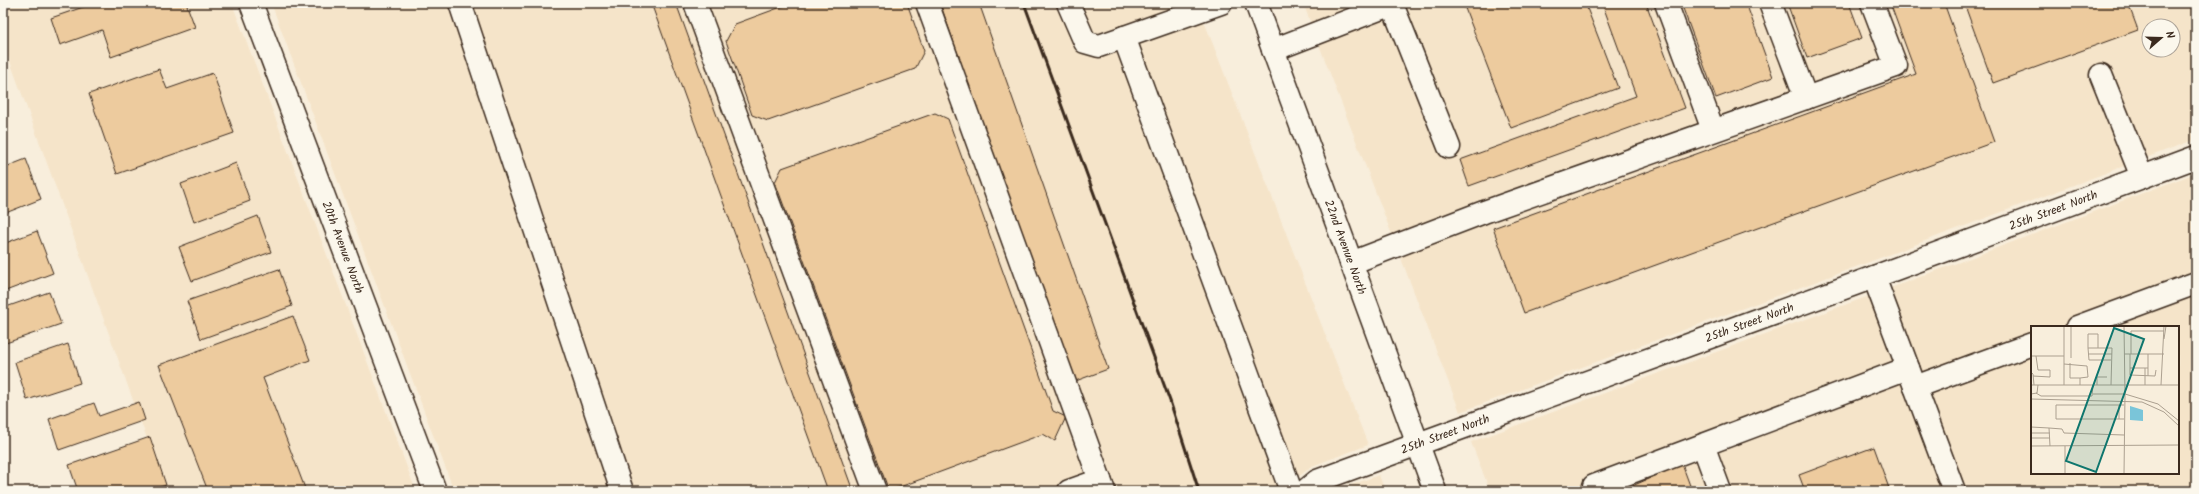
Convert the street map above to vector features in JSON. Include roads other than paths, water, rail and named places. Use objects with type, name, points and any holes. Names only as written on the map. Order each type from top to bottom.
[{"type":"street","name":"20th Avenue North","points":[[251,3],[434,491]]},
{"type":"street","points":[[460,3],[622,491]]},
{"type":"street","points":[[695,3],[875,491]]},
{"type":"street","points":[[927,3],[1102,486],[1069,491]]},
{"type":"street","points":[[1068,3],[1086,42],[1099,46],[1221,3]]},
{"type":"street","name":"22nd Avenue North","points":[[1256,3],[1435,491]]},
{"type":"street","points":[[1274,50],[1392,3],[1449,147]]},
{"type":"street","points":[[1666,3],[1713,130]]},
{"type":"street","points":[[1770,3],[1806,98]]},
{"type":"street","points":[[1352,263],[1713,130],[1896,66],[1872,3]]},
{"type":"street","points":[[1124,37],[1291,491]]},
{"type":"street","points":[[2101,75],[2142,177]]},
{"type":"street","name":"25th Street North","points":[[1305,491],[1317,481],[1874,277],[2196,157]]},
{"type":"street","points":[[1874,277],[1954,491]]},
{"type":"street","points":[[2080,326],[2196,283]]},
{"type":"street","points":[[1593,491],[1594,486],[1703,445],[1912,378],[2031,344]]},
{"type":"street","points":[[1703,445],[1720,491]]},
{"type":"railway","points":[[1024,3],[1170,401],[1199,491]]}]
